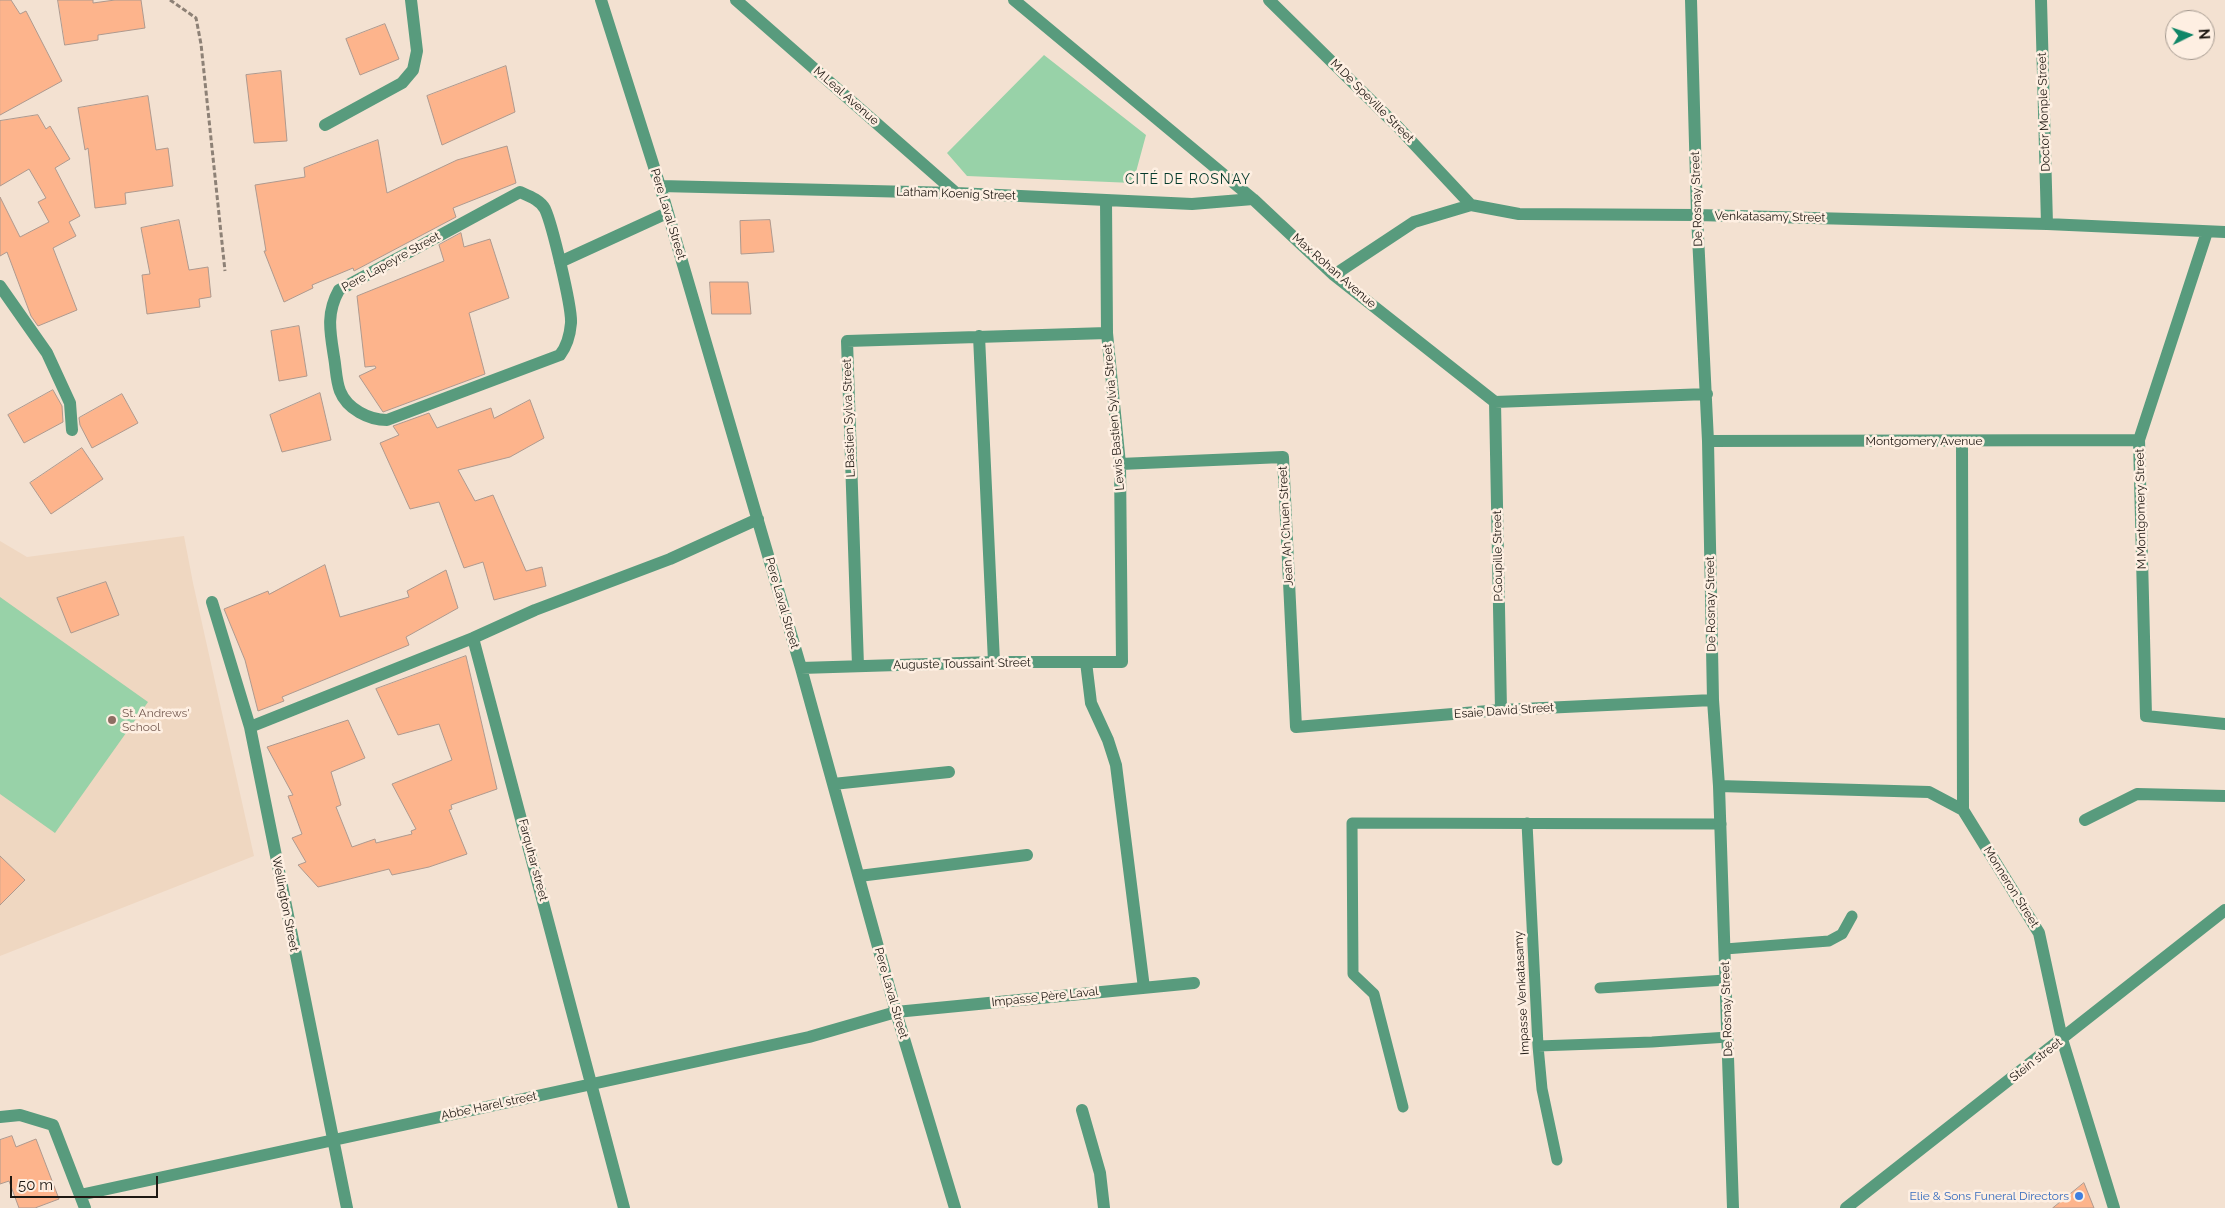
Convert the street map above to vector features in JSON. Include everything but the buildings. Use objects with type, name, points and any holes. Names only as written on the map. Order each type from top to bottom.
[{"type":"street","points":[[325,125],[402,83],[412,70],[417,51],[411,0]]},
{"type":"street","name":"Pere Laval Street","points":[[601,0],[660,186],[758,519],[896,1012],[955,1208]]},
{"type":"street","name":"M.Leal Avenue","points":[[736,0],[956,192]]},
{"type":"street","name":"Max Rohan Avenue","points":[[1014,0],[1253,199],[1334,275],[1495,402]]},
{"type":"street","name":"M.De Speville Street","points":[[1270,0],[1398,127],[1471,205]]},
{"type":"street","name":"De Rosnay Street","points":[[1691,0],[1697,215],[1708,441],[1713,700],[1719,786],[1733,1208]]},
{"type":"street","name":"Doctor Monple Street","points":[[2040,0],[2047,224]]},
{"type":"street","name":"Latham Koenig Street","points":[[660,186],[956,192],[1192,204],[1253,199]]},
{"type":"street","name":"Pere Lapeyre Street","points":[[520,192],[534,198],[544,209],[560,262],[571,321],[565,349],[560,355],[387,420],[376,420],[361,414],[349,404],[340,392],[328,326],[334,299],[339,290],[352,282],[520,192]]},
{"type":"street","name":"Lewis Bastien Sylvia Street","points":[[1106,201],[1107,333],[1120,464],[1122,662]]},
{"type":"street","name":"Venkatasamy Street","points":[[1334,275],[1414,222],[1471,205],[1519,214],[1697,215],[2047,224],[2225,232]]},
{"type":"street","points":[[560,262],[667,213]]},
{"type":"street","name":"M.Montgomery Street","points":[[2207,232],[2140,440],[2146,716],[2225,724]]},
{"type":"street","points":[[0,286],[47,353],[70,403],[72,430]]},
{"type":"street","name":"L.Bastien Sylva Street","points":[[858,666],[846,341],[1107,333]]},
{"type":"street","points":[[978,336],[994,662]]},
{"type":"street","points":[[1495,402],[1706,394]]},
{"type":"street","name":"P.Goupille Street","points":[[1495,402],[1501,710]]},
{"type":"street","points":[[1719,786],[1929,792],[1963,810],[1962,440]]},
{"type":"street","name":"Montgomery Avenue","points":[[1708,441],[2140,440]]},
{"type":"street","name":"Jean Ah Chuen Street","points":[[1120,464],[1283,457],[1296,727]]},
{"type":"street","points":[[250,726],[473,638],[535,610],[670,559],[758,519]]},
{"type":"street","name":"Wellington Street","points":[[212,602],[250,726],[347,1208]]},
{"type":"street","name":"Farquhar street","points":[[473,638],[624,1208]]},
{"type":"street","name":"Auguste Toussaint Street","points":[[801,668],[994,662],[1122,662]]},
{"type":"street","points":[[1086,662],[1091,703],[1108,740],[1116,765],[1144,988]]},
{"type":"street","name":"Esaie David Street","points":[[1296,727],[1501,710],[1713,700]]},
{"type":"street","points":[[833,784],[949,772]]},
{"type":"street","points":[[2085,820],[2137,794],[2225,796]]},
{"type":"street","name":"Monneron Street","points":[[1963,810],[2039,933],[2062,1039],[2114,1208]]},
{"type":"street","points":[[859,876],[1026,854]]},
{"type":"street","name":"Stein street","points":[[1846,1208],[2225,910]]},
{"type":"street","name":"Impasse Père Laval","points":[[896,1012],[1194,984]]},
{"type":"street","name":"Abbe Harel street","points":[[80,1195],[809,1037],[896,1012]]},
{"type":"street","points":[[1082,1110],[1100,1173],[1104,1208]]},
{"type":"street","points":[[0,1117],[20,1115],[53,1125],[85,1208]]},
{"type":"lane","points":[[1403,1107],[1374,994],[1353,974],[1352,823],[1720,824]]},
{"type":"lane","name":"Impasse Venkatasamy","points":[[1527,823],[1538,1046],[1542,1089],[1557,1160]]},
{"type":"lane","points":[[1725,949],[1829,941],[1842,934],[1852,916]]},
{"type":"lane","points":[[1600,988],[1726,980]]},
{"type":"lane","points":[[1538,1046],[1728,1037]]},
{"type":"path","points":[[170,0],[196,18],[202,44],[225,271]]},
{"type":"shaded area","name":"St. Andrews' School","points":[[184,536],[254,856],[0,956],[0,541],[27,557]]},
{"type":"green space","points":[[1044,55],[1146,135],[1133,183],[967,176],[947,153]]},
{"type":"green space","points":[[0,597],[148,702],[55,833],[0,794]]},
{"type":"place","name":"St. Andrews' School","points":[[112,720]]},
{"type":"place","name":"Elie & Sons Funeral Directors","points":[[2079,1196]]},
{"type":"district","name":"CITÉ DE ROSNAY","points":[[1188,180]]}]
